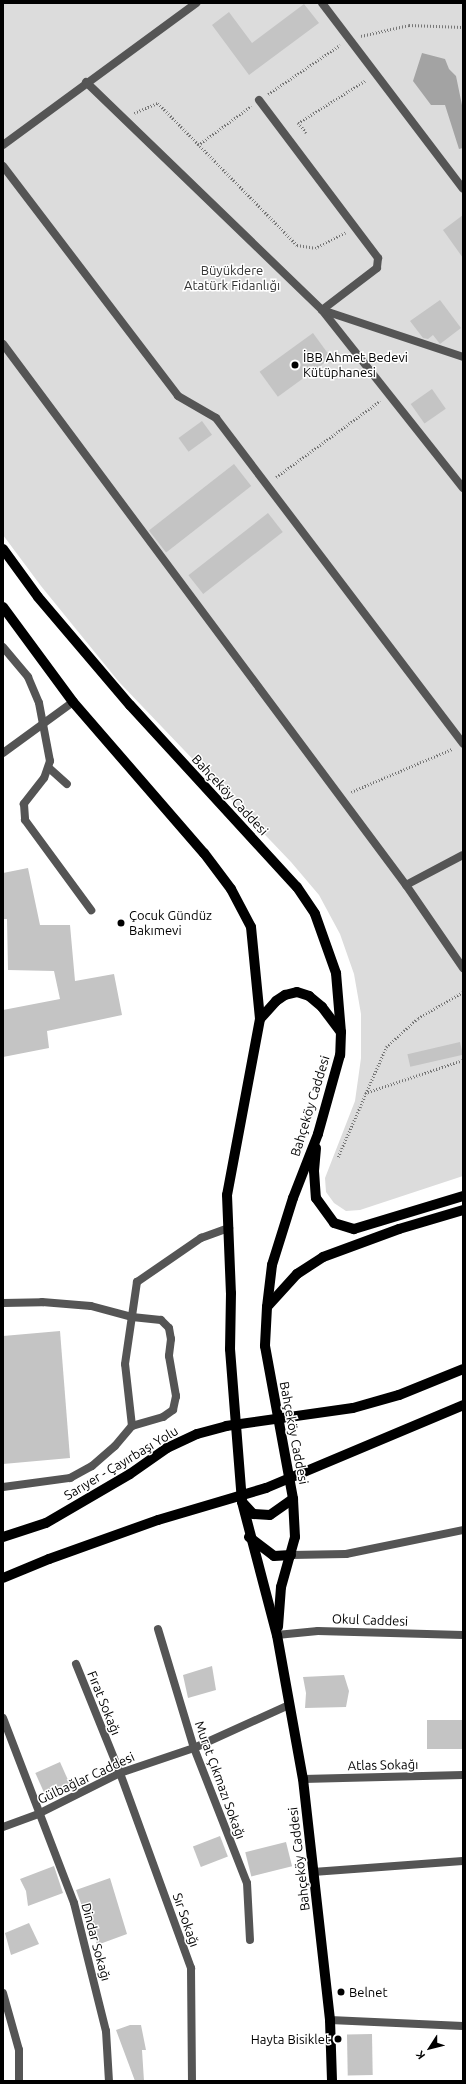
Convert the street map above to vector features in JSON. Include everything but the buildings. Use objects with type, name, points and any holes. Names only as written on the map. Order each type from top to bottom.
[{"type":"main road","name":"Bahçeköy Caddesi","points":[[3,550],[38,597],[130,706],[297,887],[315,914],[332,958],[336,973],[342,1032],[335,1076],[318,1134],[293,1198],[272,1265],[267,1307],[265,1346],[293,1499],[296,1537],[281,1588],[278,1635]]},
{"type":"main road","name":"Bahçeköy Caddesi","points":[[3,606],[73,702],[204,853],[242,907],[251,927],[260,1018],[228,1195],[230,1349],[242,1502],[250,1537],[278,1635],[288,1705],[303,1779],[330,2020],[332,2081]]},
{"type":"main road","points":[[260,1018],[285,995],[297,992],[309,996],[322,1007],[342,1032]]},
{"type":"main road","points":[[318,1134],[314,1171],[316,1198],[334,1223],[354,1228],[463,1196]]},
{"type":"main road","points":[[267,1307],[297,1274],[323,1257],[399,1229],[463,1210]]},
{"type":"main road","name":"Sarıyer - Çayırbaşı Yolu","points":[[3,1537],[46,1523],[130,1474],[166,1448],[197,1434],[226,1426],[353,1408],[399,1395],[463,1369]]},
{"type":"main road","points":[[3,1578],[48,1558],[158,1520],[266,1488],[463,1405]]},
{"type":"main road","points":[[242,1502],[253,1514],[270,1515],[293,1499]]},
{"type":"main road","points":[[250,1537],[274,1556],[291,1555]]},
{"type":"street","points":[[322,3],[463,189]]},
{"type":"street","points":[[3,145],[192,4]]},
{"type":"street","points":[[86,82],[322,310],[463,488]]},
{"type":"street","points":[[259,100],[357,227],[378,258],[377,268],[322,310]]},
{"type":"street","points":[[3,166],[178,396],[216,418],[463,744]]},
{"type":"street","points":[[322,310],[463,358]]},
{"type":"street","points":[[3,344],[341,796],[406,885],[463,968]]},
{"type":"street","points":[[3,646],[28,677],[39,703],[50,761],[49,768],[24,804],[25,820],[92,910]]},
{"type":"street","points":[[3,753],[73,702]]},
{"type":"street","points":[[49,768],[67,784]]},
{"type":"street","points":[[406,885],[463,856]]},
{"type":"street","points":[[132,1426],[125,1364],[137,1282],[201,1238],[229,1228]]},
{"type":"street","points":[[3,1303],[42,1302],[91,1306],[132,1317],[161,1320],[169,1328],[169,1356],[176,1396],[173,1410],[163,1417],[132,1426],[115,1446],[92,1466],[70,1478],[3,1487]]},
{"type":"street","points":[[291,1555],[346,1554],[463,1530]]},
{"type":"street","name":"Murat Çıkmazı Sokağı","points":[[158,1629],[194,1748],[246,1883],[250,1940]]},
{"type":"street","name":"Okul Caddesi","points":[[278,1635],[318,1631],[463,1635]]},
{"type":"street","name":"Fırat Sokağı","points":[[76,1664],[120,1773]]},
{"type":"street","name":"Gülbağlar Caddesi","points":[[3,1827],[38,1814],[120,1773],[194,1748],[288,1705]]},
{"type":"street","name":"Dindar Sokağı","points":[[3,1718],[38,1814],[74,1903],[106,2031],[109,2081]]},
{"type":"street","name":"Sır Sokağı","points":[[120,1773],[191,1968],[192,2081]]},
{"type":"street","name":"Atlas Sokağı","points":[[303,1779],[463,1775]]},
{"type":"street","points":[[313,1872],[463,1861]]},
{"type":"street","points":[[3,1993],[20,2050],[20,2081]]},
{"type":"street","points":[[330,2020],[463,2026]]},
{"type":"path","points":[[198,145],[259,100],[350,39],[409,25],[463,27]]},
{"type":"path","points":[[306,133],[298,122],[376,74]]},
{"type":"path","points":[[122,118],[158,103],[297,246],[315,248],[357,227]]},
{"type":"path","points":[[266,485],[389,394]]},
{"type":"path","points":[[341,796],[463,744]]},
{"type":"path","points":[[338,1157],[381,1054],[392,1040],[418,1018],[463,992]]},
{"type":"path","points":[[364,1094],[463,1060]]},
{"type":"green space","name":"Büyükdere Atatürk Fidanlığı","points":[[3,3],[463,3],[463,1176],[360,1210],[346,1211],[334,1203],[326,1192],[325,1178],[355,1101],[361,1058],[361,1014],[354,974],[340,934],[319,895],[291,862],[119,682],[41,586],[3,535]]},
{"type":"shaded area","points":[[422,53],[445,59],[449,69],[456,76],[463,110],[463,148],[459,149],[445,105],[431,105],[413,81]]},
{"type":"place","name":"İBB Ahmet Bedevi Kütüphanesi","points":[[295,365]]},
{"type":"place","name":"Çocuk Gündüz Bakımevi","points":[[121,923]]},
{"type":"place","name":"Belnet","points":[[341,1992]]},
{"type":"place","name":"Hayta Bisiklet","points":[[338,2039]]}]
